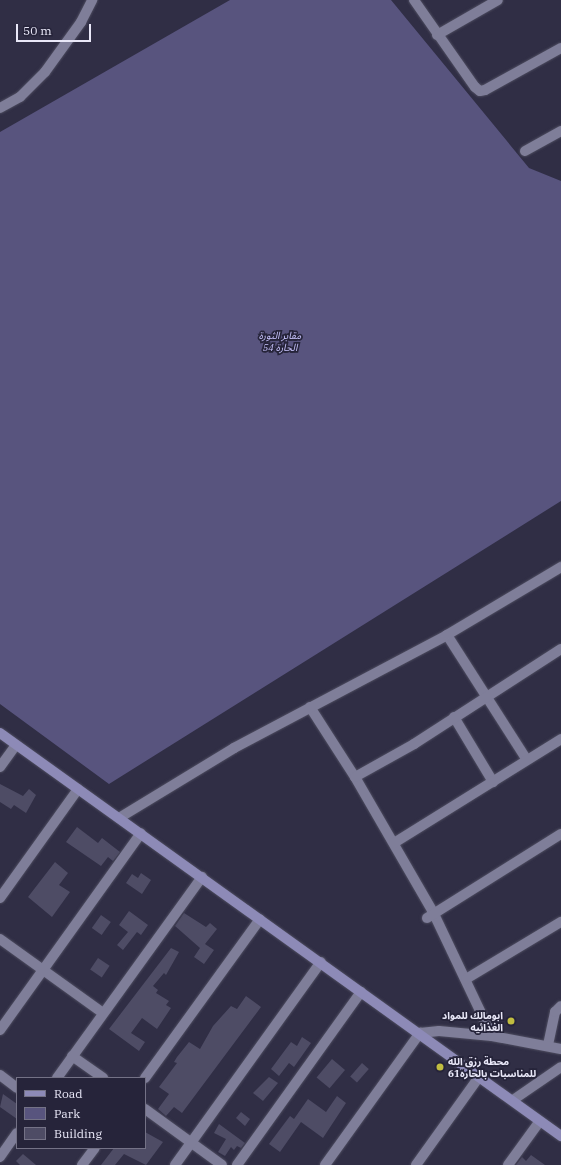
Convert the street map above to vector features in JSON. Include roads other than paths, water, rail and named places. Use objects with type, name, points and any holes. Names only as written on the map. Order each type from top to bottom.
[{"type":"main road","points":[[0,733],[420,1033],[561,1136]]},
{"type":"street","points":[[0,108],[20,97],[45,72],[81,22],[92,0]]},
{"type":"street","points":[[414,0],[437,35],[480,90],[485,90],[561,48]]},
{"type":"street","points":[[437,35],[498,0]]},
{"type":"street","points":[[525,152],[561,131]]},
{"type":"street","points":[[119,818],[206,764],[447,635],[561,567]]},
{"type":"street","points":[[447,635],[527,760]]},
{"type":"street","points":[[355,777],[488,697],[561,649]]},
{"type":"street","points":[[310,707],[355,777],[394,843],[431,916],[466,979],[492,1036]]},
{"type":"street","points":[[454,717],[493,782]]},
{"type":"street","points":[[394,843],[561,739]]},
{"type":"street","points":[[0,767],[16,745]]},
{"type":"street","points":[[1,896],[78,789]]},
{"type":"street","points":[[0,1030],[141,834]]},
{"type":"street","points":[[431,916],[561,834]]},
{"type":"street","points":[[58,1077],[202,877]]},
{"type":"street","points":[[146,1077],[260,919]]},
{"type":"street","points":[[466,979],[561,922]]},
{"type":"street","points":[[0,939],[103,1014]]},
{"type":"street","points":[[175,1165],[321,962]]},
{"type":"street","points":[[237,1165],[362,992]]},
{"type":"street","points":[[548,1045],[556,1012],[561,1006]]},
{"type":"street","points":[[326,1165],[420,1033],[439,1031],[492,1036],[548,1045],[561,1049]]},
{"type":"street","points":[[72,1056],[102,1077]]},
{"type":"street","points":[[513,1100],[561,1067]]},
{"type":"street","points":[[0,1075],[16,1087]]},
{"type":"street","points":[[416,1165],[479,1077]]},
{"type":"street","points":[[146,1110],[222,1165]]},
{"type":"street","points":[[508,1165],[540,1121]]},
{"type":"street","points":[[0,1157],[16,1134]]},
{"type":"street","points":[[82,1165],[94,1149]]},
{"type":"place","name":"ابومالك للمواد الغذائيه","points":[[511,1021]]},
{"type":"place","name":"محطة رزق الله للمناسبات بالحاره61","points":[[440,1067]]},
{"type":"park label","name":"مقابر الثورة الحارة 54","points":[[280,340]]}]
